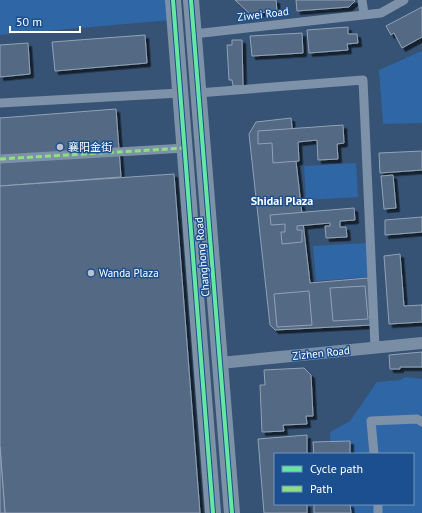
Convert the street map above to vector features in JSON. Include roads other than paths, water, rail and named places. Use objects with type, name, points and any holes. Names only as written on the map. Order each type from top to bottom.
[{"type":"highway","name":"Changhong Road","points":[[173,0],[213,513]]},
{"type":"highway","name":"Changhong Road","points":[[191,0],[232,513]]},
{"type":"street","points":[[362,0],[364,14]]},
{"type":"street","name":"Ziwei Road","points":[[194,34],[381,13],[404,0]]},
{"type":"street","points":[[198,92],[363,80],[375,348]]},
{"type":"street","points":[[0,103],[180,93]]},
{"type":"street","points":[[0,159],[185,148]]},
{"type":"street","name":"Zizhen Road","points":[[220,363],[422,343]]},
{"type":"street","points":[[374,453],[371,420],[417,419],[422,422]]},
{"type":"place","name":"襄阳金街","points":[[60,147]]},
{"type":"place","name":"Wanda Plaza","points":[[91,273]]},
{"type":"district","name":"Shidai Plaza","points":[[282,201]]}]
